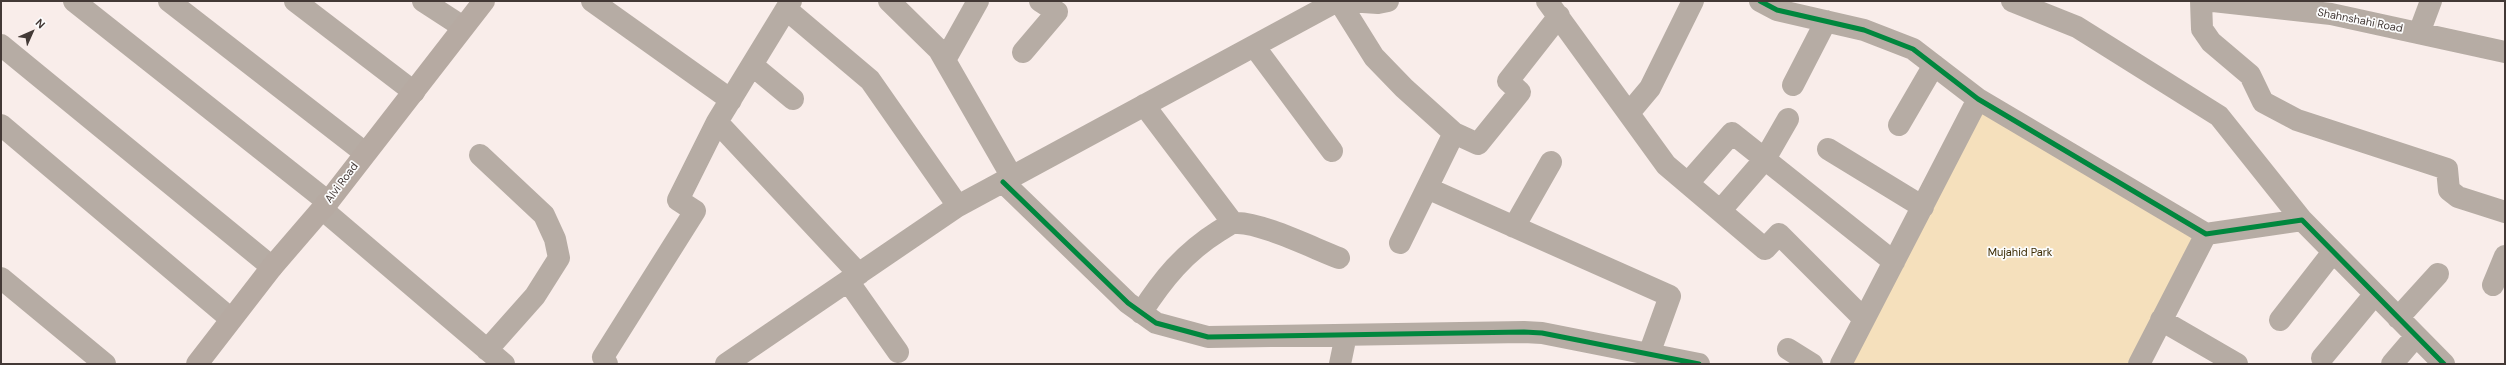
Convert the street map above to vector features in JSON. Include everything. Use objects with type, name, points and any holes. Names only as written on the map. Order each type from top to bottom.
[{"type":"street","points":[[74,1],[325,205],[504,364]]},
{"type":"street","points":[[169,1],[365,153]]},
{"type":"street","points":[[295,1],[414,92]]},
{"type":"street","points":[[424,1],[463,28]]},
{"type":"street","name":"Alvi Road","points":[[197,364],[272,267],[325,205],[484,1]]},
{"type":"street","points":[[592,1],[731,100]]},
{"type":"street","points":[[889,1],[939,50],[1008,180],[1128,303],[1156,323],[1208,337],[1524,332],[1542,333],[1700,364]]},
{"type":"street","points":[[945,60],[978,1]]},
{"type":"street","points":[[1023,52],[1057,12],[1040,1]]},
{"type":"street","points":[[726,364],[958,206],[1338,1],[1374,57],[1404,88],[1454,133],[1478,144],[1520,92],[1508,81],[1553,9],[1666,165],[1765,249],[1779,234],[1864,319]]},
{"type":"street","points":[[1348,1],[1378,3],[1388,1]]},
{"type":"street","points":[[1629,113],[1650,88],[1693,1]]},
{"type":"street","points":[[1760,1],[1777,10],[1864,30],[1913,49],[1978,99],[2206,234],[2302,220]]},
{"type":"street","points":[[2012,1],[2077,27],[2218,116],[2302,220],[2444,364]]},
{"type":"street","points":[[2213,1],[2202,29],[2211,42],[2250,75],[2263,102],[2297,120],[2446,169],[2449,190],[2458,197],[2505,212]]},
{"type":"street","name":"Shahnshahi Road","points":[[2213,1],[2331,14],[2505,52]]},
{"type":"street","points":[[2419,33],[2431,1]]},
{"type":"street","points":[[607,364],[604,357],[695,211],[678,200],[718,122],[789,5],[870,80],[958,206]]},
{"type":"street","points":[[1793,85],[1826,21]]},
{"type":"street","points":[[1,45],[272,267]]},
{"type":"street","points":[[1254,46],[1332,151]]},
{"type":"street","points":[[752,65],[793,98]]},
{"type":"street","points":[[1899,125],[1934,65]]},
{"type":"street","points":[[1841,364],[1978,99]]},
{"type":"street","points":[[1144,105],[1233,223]]},
{"type":"street","points":[[1720,211],[1765,159],[1788,119]]},
{"type":"street","points":[[718,122],[854,278],[898,352]]},
{"type":"street","points":[[1,125],[231,319]]},
{"type":"street","points":[[1400,243],[1454,133]]},
{"type":"street","points":[[1688,183],[1732,133],[1894,262]]},
{"type":"street","points":[[1828,150],[1923,207]]},
{"type":"street","points":[[480,155],[544,216],[555,240],[559,258],[535,296],[487,350]]},
{"type":"street","points":[[1514,227],[1551,162]]},
{"type":"street","points":[[1427,188],[1670,296],[1649,354]]},
{"type":"street","points":[[1141,313],[1164,278],[1172,269],[1201,242],[1233,223],[1251,224],[1339,258]]},
{"type":"street","points":[[2139,364],[2206,234]]},
{"type":"street","points":[[2280,320],[2333,252]]},
{"type":"street","points":[[2493,285],[2505,256]]},
{"type":"street","points":[[2398,318],[2438,274]]},
{"type":"street","points":[[1,278],[106,364]]},
{"type":"street","points":[[2322,358],[2375,294]]},
{"type":"street","points":[[2161,320],[2237,364]]},
{"type":"street","points":[[1340,364],[1346,335]]},
{"type":"street","points":[[2392,364],[2416,336]]},
{"type":"street","points":[[1788,348],[1812,364]]},
{"type":"green space","name":"Mujahid Park","points":[[1978,99],[2206,234],[2141,364],[1838,364]]},
{"type":"cycle path","points":[[1760,1],[1777,10],[1864,30],[1913,49],[1978,99],[2206,234],[2302,220],[2444,364]]},
{"type":"cycle path","points":[[1003,182],[1128,303],[1156,323],[1208,337],[1524,332],[1542,333],[1699,364]]}]
